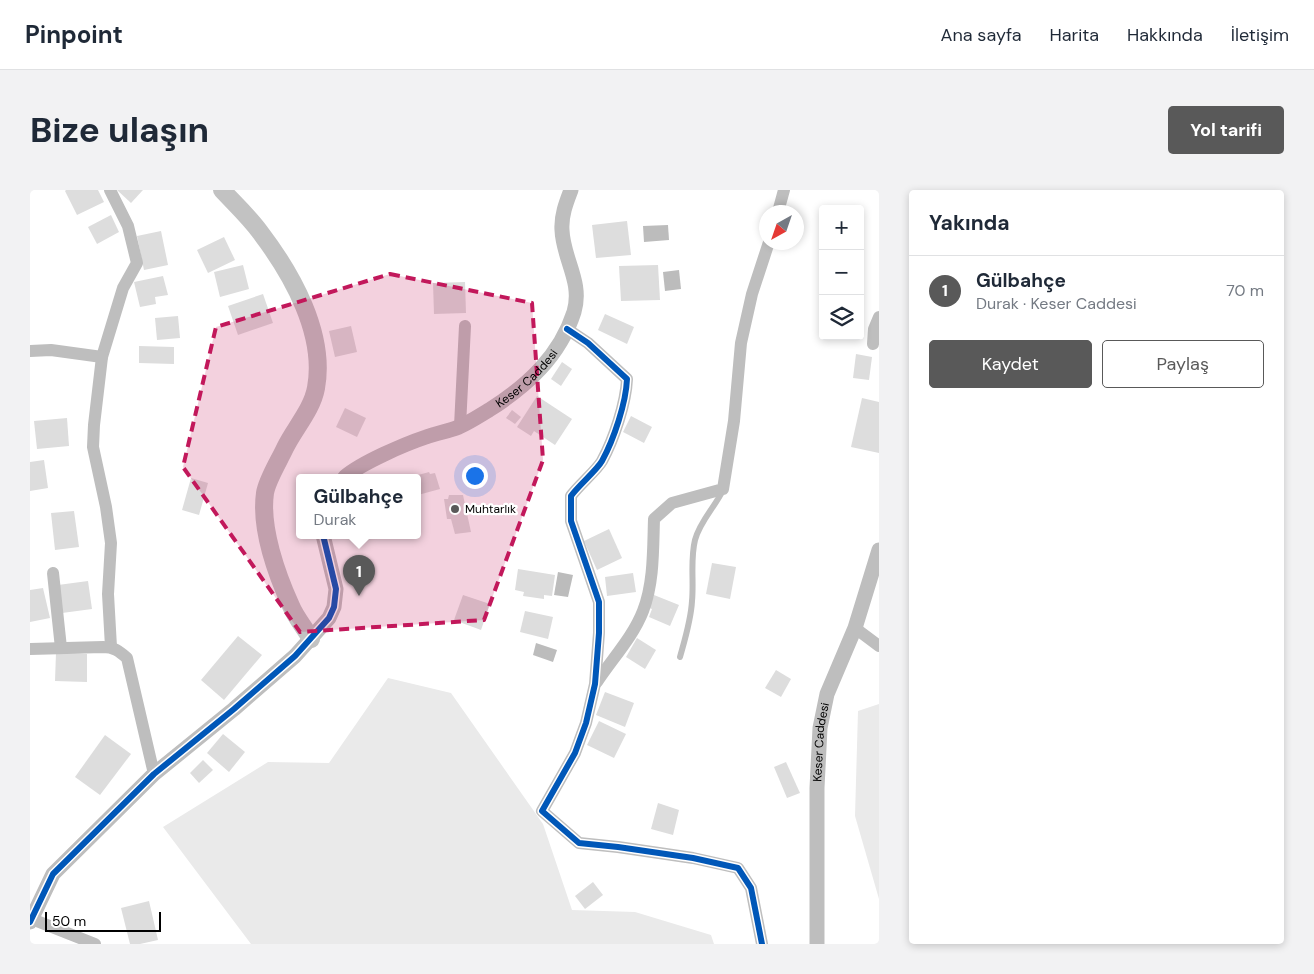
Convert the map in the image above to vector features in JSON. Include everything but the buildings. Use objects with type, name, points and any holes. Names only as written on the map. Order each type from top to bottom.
[{"type":"main road","points":[[227,192],[260,231],[290,276],[304,305],[315,347],[316,390],[310,405],[286,446],[265,491],[264,509],[275,565],[292,608],[311,639]]},
{"type":"street","points":[[110,190],[128,226],[138,263],[123,288],[102,357],[93,447],[106,507],[111,543],[108,594],[111,647]]},
{"type":"street","name":"Keser Caddesi","points":[[350,474],[365,464],[424,438],[460,426],[509,397],[523,386],[550,358],[566,329],[576,301],[574,274],[562,231],[562,219],[571,190]]},
{"type":"street","points":[[780,205],[784,190]]},
{"type":"street","points":[[595,684],[632,633],[643,610],[650,582],[654,519],[672,503],[723,489],[734,421],[741,343],[752,294],[766,250]]},
{"type":"street","points":[[873,344],[874,329],[879,317]]},
{"type":"street","points":[[460,426],[465,326]]},
{"type":"street","points":[[566,329],[588,343],[627,379],[627,394],[601,462],[570,496],[571,521],[599,602],[600,633],[595,684],[586,723],[575,753],[542,811],[579,843],[694,858],[738,868],[751,888],[762,944]]},
{"type":"street","points":[[30,351],[51,350],[102,357]]},
{"type":"street","points":[[96,944],[31,920],[53,874],[154,774],[295,656],[329,618],[336,598],[336,589],[324,539]]},
{"type":"street","name":"Keser Caddesi","points":[[817,944],[820,728],[827,694],[855,628],[879,550]]},
{"type":"street","points":[[53,573],[61,648]]},
{"type":"street","points":[[855,628],[879,646]]},
{"type":"street","points":[[30,649],[111,647],[120,651],[126,658],[154,774]]},
{"type":"lane","points":[[680,657],[691,614],[692,566],[695,540],[699,529],[718,501],[723,489]]},
{"type":"highlighted area","points":[[390,274],[532,303],[543,460],[484,620],[300,632],[183,467],[216,327]]},
{"type":"shaded area","points":[[668,225],[669,240],[644,242],[643,226]]},
{"type":"shaded area","points":[[679,270],[681,289],[665,291],[663,272]]},
{"type":"shaded area","points":[[558,572],[573,575],[568,597],[554,595]]},
{"type":"shaded area","points":[[536,643],[557,650],[553,662],[533,655]]},
{"type":"shaded area","points":[[388,678],[451,693],[543,824],[572,910],[635,912],[711,935],[714,944],[251,944],[163,827],[268,762],[329,763]]},
{"type":"shaded area","points":[[879,704],[879,899],[855,816],[858,711]]},
{"type":"cycle path","points":[[567,329],[588,343],[627,379],[622,410],[615,432],[602,461],[571,496],[571,521],[599,602],[599,633],[595,684],[586,723],[575,753],[542,811],[579,843],[693,858],[738,868],[751,888],[762,944]]},
{"type":"cycle path","points":[[30,922],[53,874],[154,774],[295,656],[329,618],[334,607],[336,589],[324,539]]},
{"type":"place","name":"Muhtarlık","points":[[455,509]]},
{"type":"place","name":"Gülbahçe","points":[[359,596]]}]
